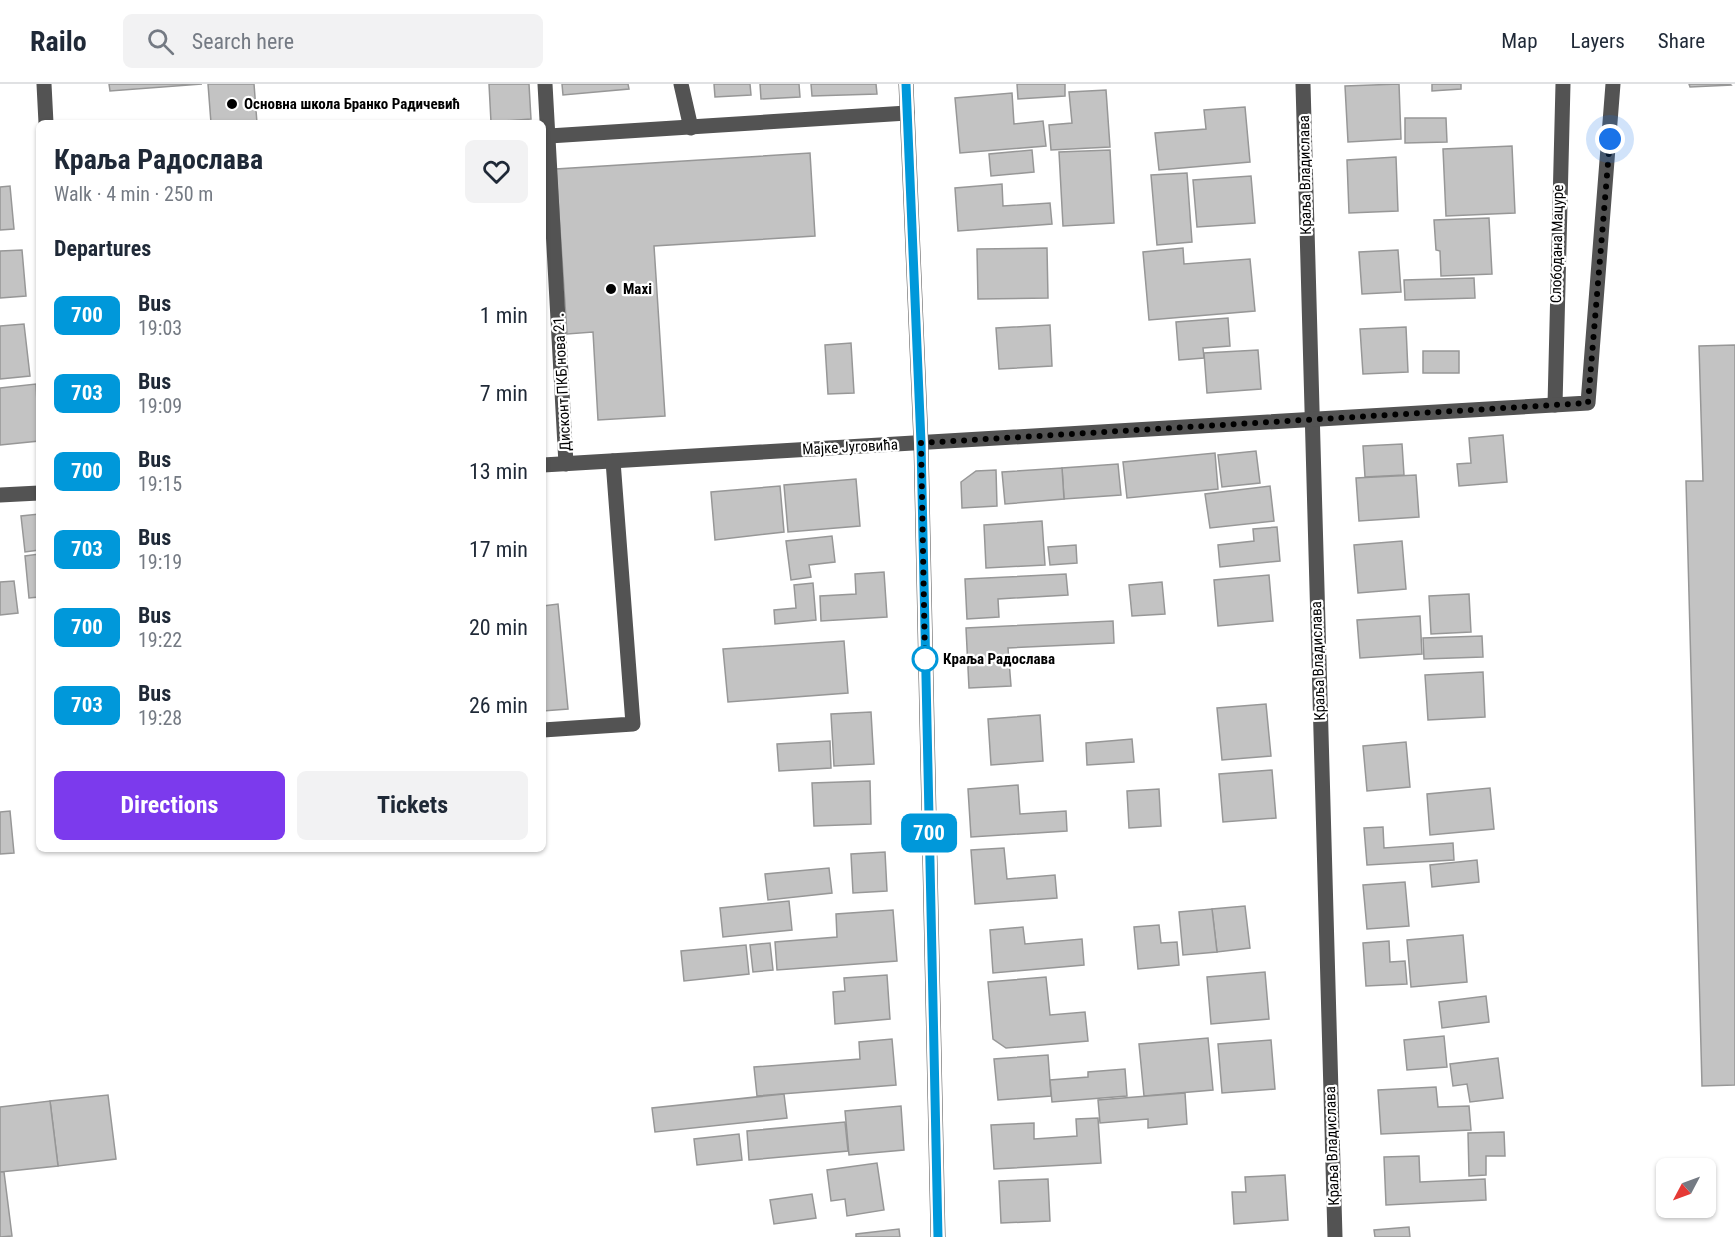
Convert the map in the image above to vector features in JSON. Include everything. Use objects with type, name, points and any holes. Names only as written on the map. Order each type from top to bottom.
[{"type":"street","points":[[44,84],[46,120]]},
{"type":"street","name":"Дисконт ПКБ нова 21.","points":[[544,84],[549,136],[566,464]]},
{"type":"street","points":[[681,84],[692,129]]},
{"type":"street","points":[[906,84],[921,443],[938,1237]]},
{"type":"street","name":"Краља Владислава","points":[[1303,84],[1310,420],[1335,1237]]},
{"type":"street","name":"Слободана Мацуре","points":[[1555,405],[1563,84]]},
{"type":"street","name":"Мајке Југовића","points":[[546,465],[1588,403],[1613,84]]},
{"type":"street","points":[[549,136],[692,129],[907,113]]},
{"type":"street","points":[[546,730],[633,724],[613,461]]},
{"type":"street","points":[[0,495],[36,493]]},
{"type":"building","name":"Основна школа Бранко Радичевић","points":[[109,84],[202,84],[110,91]]},
{"type":"building","name":"Основна школа Бранко Радичевић","points":[[208,84],[254,84],[257,120],[211,120]]},
{"type":"building","points":[[489,84],[529,84],[531,119],[491,120]]},
{"type":"building","points":[[562,84],[628,84],[629,89],[563,95]]},
{"type":"building","points":[[714,84],[750,84],[751,95],[715,97]]},
{"type":"building","points":[[760,84],[799,84],[800,97],[761,99]]},
{"type":"building","points":[[811,84],[876,84],[877,94],[812,96]]},
{"type":"building","points":[[1017,84],[1065,84],[1065,96],[1018,99]]},
{"type":"building","points":[[1399,84],[1401,139],[1348,142],[1345,86]]},
{"type":"building","points":[[1432,84],[1461,84],[1461,89],[1432,91]]},
{"type":"building","points":[[1689,84],[1730,84],[1731,85],[1690,87]]},
{"type":"building","points":[[1106,90],[1110,147],[1051,150],[1049,125],[1072,123],[1069,92]]},
{"type":"building","points":[[1012,93],[1014,124],[1043,121],[1046,146],[960,153],[955,98]]},
{"type":"building","points":[[1245,107],[1250,162],[1159,170],[1155,133],[1206,129],[1204,110]]},
{"type":"building","points":[[1405,118],[1446,118],[1447,142],[1405,143]]},
{"type":"building","points":[[1512,146],[1515,213],[1446,216],[1443,149]]},
{"type":"building","points":[[1032,150],[1034,172],[991,176],[989,154]]},
{"type":"building","points":[[1110,150],[1114,223],[1063,226],[1059,152]]},
{"type":"building","name":"Maxi","points":[[810,153],[815,236],[654,246],[665,416],[598,420],[593,332],[567,334],[556,169]]},
{"type":"building","points":[[1396,157],[1398,211],[1349,213],[1347,160]]},
{"type":"building","points":[[1187,173],[1192,242],[1157,245],[1151,175]]},
{"type":"building","points":[[1251,176],[1255,223],[1197,227],[1193,180]]},
{"type":"building","points":[[1002,184],[1003,206],[1050,203],[1052,224],[958,231],[955,188]]},
{"type":"building","points":[[10,186],[14,229],[0,230],[0,187]]},
{"type":"building","points":[[1489,218],[1492,274],[1441,276],[1440,251],[1436,250],[1434,220]]},
{"type":"building","points":[[1047,248],[1048,298],[978,299],[977,249]]},
{"type":"building","points":[[1183,248],[1184,264],[1250,259],[1255,311],[1149,320],[1143,252]]},
{"type":"building","points":[[22,250],[26,296],[0,298],[0,251]]},
{"type":"building","points":[[1398,250],[1401,292],[1362,294],[1359,252]]},
{"type":"building","points":[[1474,278],[1475,298],[1405,300],[1404,280]]},
{"type":"building","points":[[1228,318],[1230,346],[1203,348],[1204,358],[1179,360],[1176,322]]},
{"type":"building","points":[[24,324],[30,376],[0,379],[0,326]]},
{"type":"building","points":[[1050,325],[1052,366],[999,369],[996,328]]},
{"type":"building","points":[[1406,327],[1408,372],[1363,374],[1360,329]]},
{"type":"building","points":[[851,343],[854,393],[828,394],[825,345]]},
{"type":"building","points":[[1735,345],[1735,1085],[1702,1086],[1686,481],[1703,481],[1699,346]]},
{"type":"building","points":[[1258,350],[1261,389],[1207,393],[1204,353]]},
{"type":"building","points":[[1423,351],[1459,351],[1459,373],[1423,373]]},
{"type":"building","points":[[36,384],[36,441],[0,445],[0,388]]},
{"type":"building","points":[[1503,435],[1507,482],[1459,486],[1457,464],[1471,463],[1469,438]]},
{"type":"building","points":[[1402,444],[1404,475],[1365,477],[1363,446]]},
{"type":"building","points":[[1256,451],[1260,483],[1222,487],[1218,455]]},
{"type":"building","points":[[1215,453],[1218,489],[1127,498],[1123,462]]},
{"type":"building","points":[[1118,464],[1121,495],[1064,499],[1062,468]]},
{"type":"building","points":[[1062,468],[1064,499],[1005,504],[1002,472]]},
{"type":"building","points":[[996,470],[997,506],[962,508],[961,482],[976,471]]},
{"type":"building","points":[[1416,475],[1419,517],[1359,521],[1356,478]]},
{"type":"building","points":[[856,479],[860,526],[788,532],[784,485]]},
{"type":"building","points":[[780,486],[784,532],[715,540],[711,492]]},
{"type":"building","points":[[1270,486],[1274,521],[1210,528],[1205,494]]},
{"type":"building","points":[[36,514],[36,550],[25,552],[21,516]]},
{"type":"building","points":[[1042,521],[1045,565],[986,568],[984,525]]},
{"type":"building","points":[[1277,527],[1280,561],[1220,567],[1218,545],[1254,541],[1253,529]]},
{"type":"building","points":[[832,536],[835,562],[809,565],[811,577],[791,580],[786,541]]},
{"type":"building","points":[[1402,541],[1406,589],[1358,593],[1354,545]]},
{"type":"building","points":[[1076,545],[1077,563],[1050,565],[1048,547]]},
{"type":"building","points":[[36,554],[36,597],[29,598],[25,556]]},
{"type":"building","points":[[884,572],[887,617],[821,621],[820,596],[856,594],[855,574]]},
{"type":"building","points":[[1066,574],[1068,595],[998,599],[999,617],[967,619],[965,579]]},
{"type":"building","points":[[1269,575],[1273,621],[1218,626],[1214,580]]},
{"type":"building","points":[[14,581],[18,613],[0,615],[0,582]]},
{"type":"building","points":[[1162,582],[1165,614],[1132,616],[1129,585]]},
{"type":"building","points":[[813,583],[816,620],[775,624],[774,610],[796,608],[794,585]]},
{"type":"building","points":[[1469,594],[1471,632],[1431,634],[1429,596]]},
{"type":"building","points":[[558,604],[568,709],[546,711],[546,606]]},
{"type":"building","points":[[1420,616],[1422,654],[1360,658],[1357,620]]},
{"type":"building","points":[[1113,621],[1114,643],[1008,648],[1011,686],[969,688],[966,628]]},
{"type":"building","points":[[1482,636],[1483,657],[1424,659],[1423,638]]},
{"type":"building","points":[[844,641],[848,693],[728,702],[723,649]]},
{"type":"building","points":[[1483,672],[1485,717],[1428,720],[1425,675]]},
{"type":"building","points":[[1266,704],[1271,756],[1222,760],[1217,708]]},
{"type":"building","points":[[871,712],[874,764],[834,766],[831,714]]},
{"type":"building","points":[[1040,715],[1043,761],[991,765],[988,719]]},
{"type":"building","points":[[1132,739],[1134,762],[1087,765],[1086,743]]},
{"type":"building","points":[[830,741],[831,768],[779,771],[777,744]]},
{"type":"building","points":[[1406,742],[1410,787],[1367,791],[1363,746]]},
{"type":"building","points":[[1272,770],[1276,818],[1223,822],[1219,774]]},
{"type":"building","points":[[870,781],[871,824],[814,826],[812,783]]},
{"type":"building","points":[[1018,785],[1020,814],[1066,811],[1067,831],[971,837],[968,789]]},
{"type":"building","points":[[1490,788],[1494,829],[1430,835],[1427,794]]},
{"type":"building","points":[[1159,789],[1161,826],[1129,828],[1127,791]]},
{"type":"building","points":[[10,811],[14,853],[0,854],[0,812]]},
{"type":"building","points":[[1383,827],[1384,848],[1453,843],[1454,860],[1367,865],[1364,828]]},
{"type":"building","points":[[1004,848],[1007,879],[1055,875],[1057,898],[975,904],[971,850]]},
{"type":"building","points":[[885,852],[887,891],[853,893],[851,854]]},
{"type":"building","points":[[1477,860],[1479,882],[1432,887],[1430,865]]},
{"type":"building","points":[[829,868],[832,893],[768,900],[765,874]]},
{"type":"building","points":[[1405,882],[1409,926],[1367,929],[1363,885]]},
{"type":"building","points":[[789,901],[792,930],[723,937],[720,908]]},
{"type":"building","points":[[1245,906],[1250,948],[1217,952],[1212,909]]},
{"type":"building","points":[[1212,909],[1217,952],[1183,955],[1179,912]]},
{"type":"building","points":[[893,910],[897,961],[777,970],[775,942],[837,937],[836,914]]},
{"type":"building","points":[[1159,925],[1161,943],[1177,942],[1179,965],[1138,969],[1134,927]]},
{"type":"building","points":[[1023,927],[1025,944],[1082,939],[1084,965],[993,973],[990,930]]},
{"type":"building","points":[[1463,935],[1467,982],[1411,987],[1407,940]]},
{"type":"building","points":[[1389,941],[1390,962],[1405,961],[1407,984],[1366,986],[1363,943]]},
{"type":"building","points":[[770,943],[773,970],[753,972],[750,945]]},
{"type":"building","points":[[746,945],[749,974],[684,981],[681,951]]},
{"type":"building","points":[[1265,972],[1269,1019],[1211,1024],[1207,977]]},
{"type":"building","points":[[887,975],[890,1019],[835,1024],[833,992],[845,991],[844,978]]},
{"type":"building","points":[[1046,977],[1050,1015],[1085,1012],[1088,1041],[1006,1048],[993,1039],[988,982]]},
{"type":"building","points":[[1486,996],[1489,1022],[1442,1028],[1439,1002]]},
{"type":"building","points":[[1444,1036],[1447,1067],[1407,1070],[1404,1040]]},
{"type":"building","points":[[1208,1038],[1213,1090],[1144,1096],[1139,1044]]},
{"type":"building","points":[[892,1039],[896,1085],[757,1096],[754,1067],[860,1059],[859,1042]]},
{"type":"building","points":[[1271,1040],[1275,1089],[1222,1093],[1218,1044]]},
{"type":"building","points":[[1048,1055],[1051,1096],[998,1100],[994,1059]]},
{"type":"building","points":[[1498,1058],[1503,1098],[1470,1102],[1467,1084],[1453,1086],[1450,1064]]},
{"type":"building","points":[[1125,1069],[1127,1096],[1052,1102],[1050,1080],[1088,1077],[1088,1072]]},
{"type":"building","points":[[1436,1087],[1438,1107],[1469,1106],[1471,1130],[1381,1134],[1378,1090]]},
{"type":"building","points":[[1185,1093],[1187,1124],[1148,1128],[1148,1119],[1100,1123],[1098,1100]]},
{"type":"building","points":[[784,1094],[787,1118],[655,1132],[652,1108]]},
{"type":"building","points":[[108,1095],[116,1159],[58,1166],[50,1101]]},
{"type":"building","points":[[50,1101],[58,1166],[0,1172],[0,1107]]},
{"type":"building","points":[[901,1106],[904,1150],[849,1155],[845,1111]]},
{"type":"building","points":[[1098,1118],[1101,1163],[994,1169],[991,1125],[1034,1123],[1034,1139],[1077,1136],[1076,1119]]},
{"type":"building","points":[[845,1122],[848,1151],[749,1160],[747,1131]]},
{"type":"building","points":[[1504,1132],[1505,1156],[1486,1156],[1486,1175],[1469,1176],[1468,1133]]},
{"type":"building","points":[[739,1134],[742,1160],[697,1165],[694,1139]]},
{"type":"building","points":[[1419,1156],[1420,1182],[1485,1179],[1486,1200],[1386,1205],[1384,1157]]},
{"type":"building","points":[[877,1163],[884,1210],[847,1216],[845,1199],[831,1201],[827,1170]]},
{"type":"building","points":[[0,1172],[4,1172],[12,1236],[0,1237]]},
{"type":"building","points":[[1285,1175],[1288,1220],[1234,1224],[1232,1192],[1246,1192],[1245,1177]]},
{"type":"building","points":[[1048,1179],[1050,1221],[1001,1223],[999,1181]]},
{"type":"building","points":[[812,1194],[816,1218],[774,1224],[770,1200]]},
{"type":"building","points":[[1409,1227],[1410,1237],[1375,1237],[1374,1230]]},
{"type":"building","points":[[899,1229],[900,1237],[856,1237],[856,1234]]},
{"type":"bus line","name":"700","points":[[906,84],[921,443],[938,1237]]},
{"type":"place","name":"Основна школа Бранко Радичевић","points":[[232,104]]},
{"type":"place","name":"Maxi","points":[[611,289]]},
{"type":"place","name":"Краља Радослава","points":[[925,659]]},
{"type":"route","points":[[925,659],[921,443],[1588,403],[1610,139]]}]
